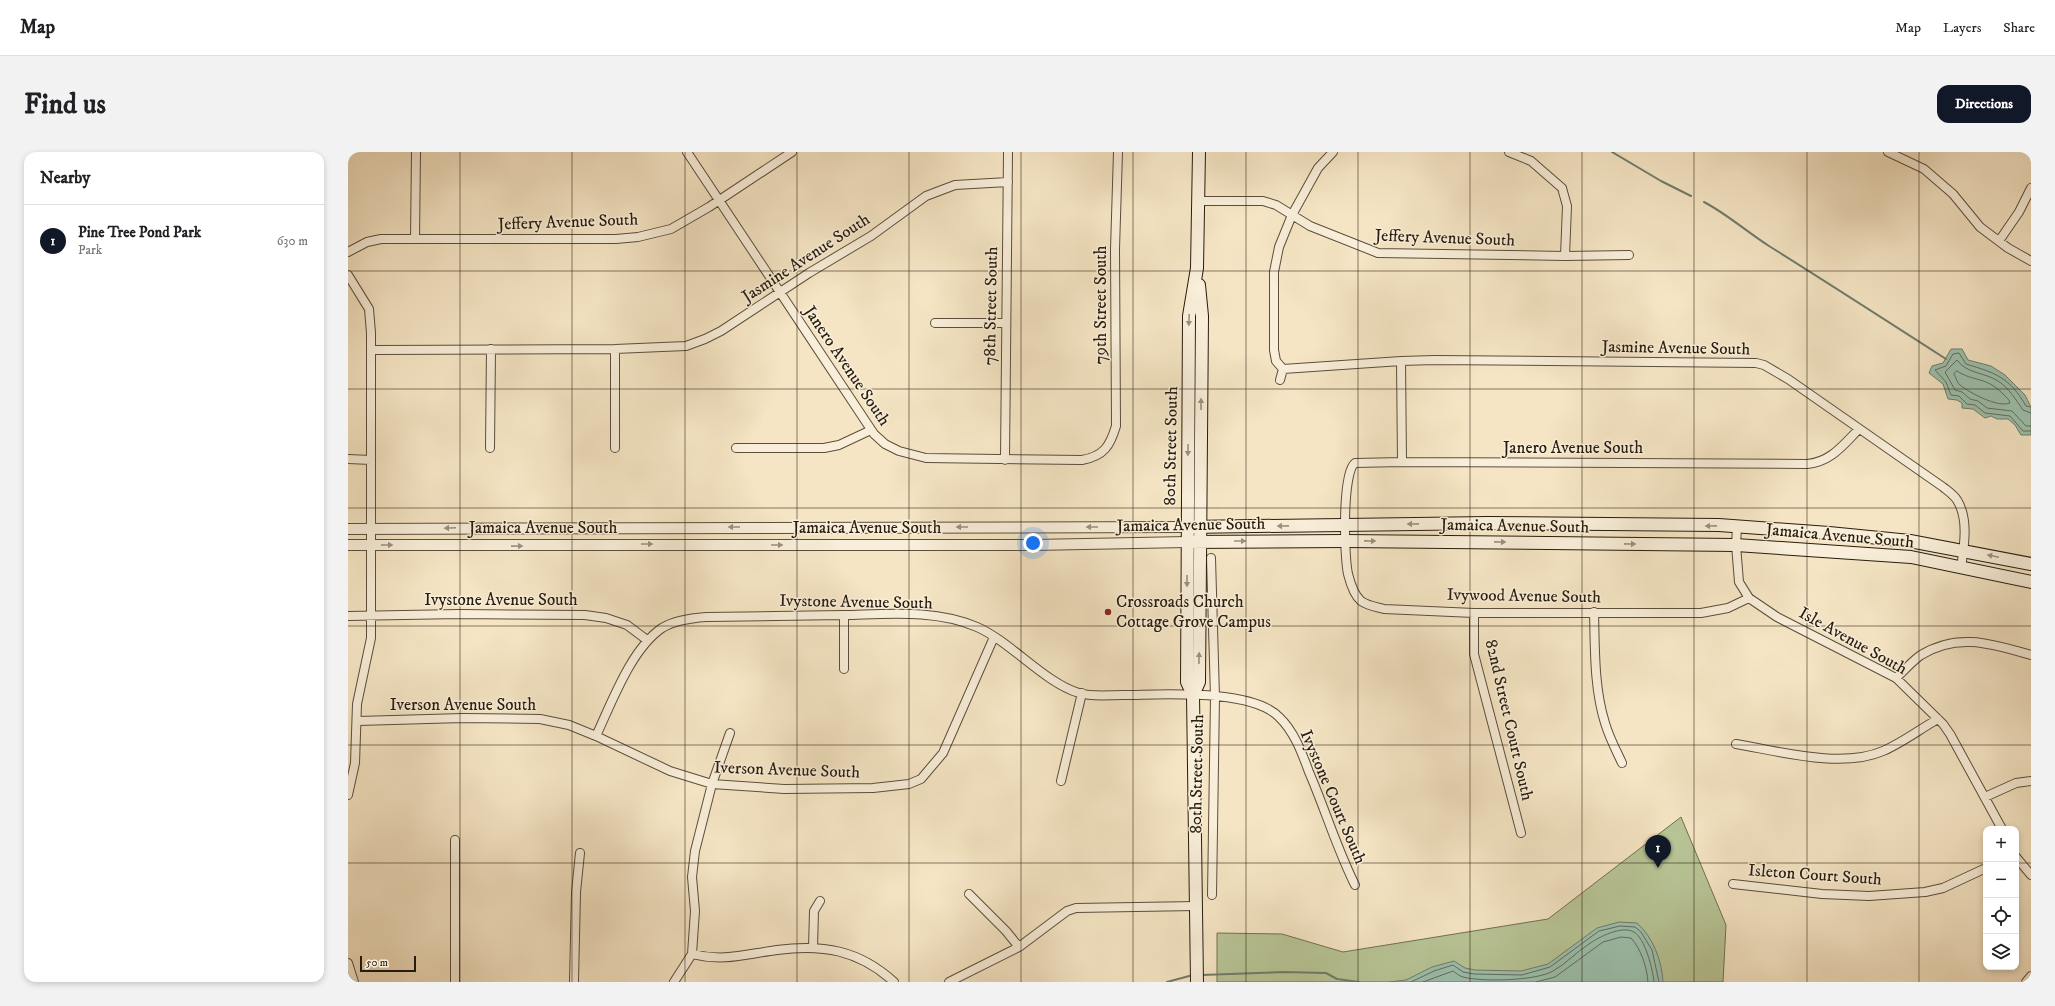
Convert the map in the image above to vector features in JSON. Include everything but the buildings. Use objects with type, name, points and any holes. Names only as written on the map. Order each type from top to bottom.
[{"type":"main road","name":"80th Street South","points":[[1197,982],[1194,695],[1199,682],[1201,541],[1202,316],[1197,268],[1199,152]]},
{"type":"main road","name":"80th Street South","points":[[1194,695],[1187,682],[1187,527],[1189,316],[1197,268]]},
{"type":"main road","name":"Jamaica Avenue South","points":[[1187,527],[1496,523],[1737,527],[1844,534],[1910,541],[1964,550],[2031,564]]},
{"type":"main road","name":"Jamaica Avenue South","points":[[1187,542],[1345,541],[1736,545],[1911,557],[2031,582]]},
{"type":"street","points":[[415,239],[416,152]]},
{"type":"street","name":"Janero Avenue South","points":[[687,152],[871,430],[885,444],[914,456],[1005,460],[1082,460],[1096,458],[1101,454]]},
{"type":"street","name":"Jeffery Avenue South","points":[[348,252],[367,242],[381,240],[616,239],[638,237],[671,229],[719,200],[792,152]]},
{"type":"street","name":"78th Street South","points":[[1005,460],[1008,152]]},
{"type":"street","name":"79th Street South","points":[[1101,454],[1112,439],[1116,426],[1115,249],[1118,152]]},
{"type":"street","points":[[1280,380],[1283,369],[1276,361],[1274,350],[1274,272],[1279,247],[1292,215],[1318,168],[1333,152]]},
{"type":"street","points":[[1509,152],[1531,161],[1562,188],[1567,206],[1565,256]]},
{"type":"street","points":[[1888,152],[1924,169],[1953,194],[1980,227],[2008,248],[2031,261]]},
{"type":"street","name":"Jasmine Avenue South","points":[[371,350],[615,349],[686,346],[705,339],[871,236],[914,204],[940,190],[954,185],[1008,182]]},
{"type":"street","points":[[1999,241],[2019,212],[2031,188]]},
{"type":"street","name":"Jeffery Avenue South","points":[[1199,201],[1263,201],[1276,206],[1310,226],[1378,253],[1565,256],[1629,255]]},
{"type":"street","points":[[348,274],[369,309],[371,350],[372,529],[371,638],[357,704],[358,721],[355,763],[348,795]]},
{"type":"street","points":[[935,323],[1006,323]]},
{"type":"street","points":[[490,448],[491,349]]},
{"type":"street","points":[[615,349],[615,448]]},
{"type":"street","points":[[1401,361],[1402,462]]},
{"type":"street","name":"Jasmine Avenue South","points":[[1283,369],[1401,361],[1756,363],[1764,365],[1788,379],[1943,487],[1957,499],[1963,512],[1964,550],[1961,568]]},
{"type":"street","name":"Janero Avenue South","points":[[1345,541],[1344,525],[1350,466],[1355,463],[1807,464],[1818,463],[1828,458],[1859,429]]},
{"type":"street","points":[[736,448],[824,448],[839,445],[871,430]]},
{"type":"street","points":[[348,460],[371,460]]},
{"type":"street","name":"Jamaica Avenue South","points":[[348,529],[1187,527]]},
{"type":"street","name":"Isle Avenue South","points":[[1737,527],[1736,545],[1740,582],[1749,598],[1776,617],[1896,678],[1938,719],[1950,734],[2000,826]]},
{"type":"street","name":"Ivywood Avenue South","points":[[1345,541],[1348,573],[1352,588],[1361,601],[1371,606],[1384,609],[1474,613],[1701,612],[1728,608],[1749,598]]},
{"type":"street","name":"Jamaica Avenue South","points":[[348,545],[1034,545],[1187,542]]},
{"type":"street","name":"80th Street South","points":[[1211,558],[1215,697],[1212,895]]},
{"type":"street","points":[[1594,612],[1595,661],[1601,707],[1605,724],[1622,763]]},
{"type":"street","name":"Ivystone Avenue South","points":[[596,736],[635,656],[647,640],[663,627],[686,618],[714,616],[898,613],[959,620],[978,627],[1066,688],[1082,694],[1194,695]]},
{"type":"street","name":"82nd Street Court South","points":[[1474,613],[1474,654],[1521,833]]},
{"type":"street","name":"Ivystone Avenue South","points":[[348,616],[585,615],[606,618],[627,625],[647,640]]},
{"type":"street","points":[[844,615],[844,669]]},
{"type":"street","name":"Iverson Avenue South","points":[[358,721],[463,718],[540,719],[568,725],[596,736],[670,771],[712,784],[784,788],[873,788],[909,784],[921,779],[943,753],[994,637]]},
{"type":"street","points":[[1896,678],[1920,656],[1942,644],[1954,642],[1976,642],[2031,655]]},
{"type":"street","points":[[1061,781],[1082,694]]},
{"type":"street","name":"Ivystone Court South","points":[[1194,695],[1246,700],[1278,715],[1287,726],[1299,746],[1327,816],[1344,864],[1355,885]]},
{"type":"street","points":[[1736,744],[1825,758],[1862,757],[1883,751],[1938,719]]},
{"type":"street","points":[[674,982],[692,954],[695,911],[692,877],[695,851],[712,784],[730,733]]},
{"type":"street","points":[[1985,797],[2016,783],[2031,781]]},
{"type":"street","points":[[454,982],[456,840]]},
{"type":"street","points":[[574,982],[576,892],[580,853]]},
{"type":"street","points":[[2019,860],[2031,875]]},
{"type":"street","name":"Isleton Court South","points":[[1733,884],[1822,894],[1869,896],[1925,892],[1943,888],[1983,869]]},
{"type":"street","points":[[970,894],[1006,931],[1019,947]]},
{"type":"street","points":[[813,948],[814,911],[820,901]]},
{"type":"street","points":[[949,982],[1019,947],[1067,911],[1076,908],[1196,906]]},
{"type":"street","points":[[692,954],[706,958],[726,958],[777,950],[813,948],[853,955],[894,982]]},
{"type":"street","points":[[348,963],[354,982]]},
{"type":"street","points":[[2026,982],[2031,976]]},
{"type":"shaded area","points":[[1681,817],[1726,925],[1723,982],[1217,982],[1217,933],[1282,934],[1343,952],[1548,919]]},
{"type":"water","points":[[1951,349],[1962,349],[1968,360],[1991,366],[2005,375],[2025,395],[2031,407],[2031,435],[2021,435],[2015,425],[2008,419],[1997,419],[1991,416],[1985,418],[1973,409],[1962,408],[1962,403],[1957,400],[1948,399],[1943,384],[1929,373],[1932,366],[1943,363]]},
{"type":"water","points":[[1619,922],[1637,923],[1648,935],[1659,958],[1663,982],[1389,982],[1406,980],[1432,967],[1454,961],[1465,968],[1475,970],[1521,971],[1548,964],[1597,928]]},
{"type":"waterway","points":[[1612,152],[1661,181],[1691,196]]},
{"type":"waterway","points":[[1704,202],[1721,212],[1769,246],[1946,359]]},
{"type":"waterway","points":[[1202,975],[1284,972],[1326,973],[1337,979],[1359,982]]},
{"type":"waterway","points":[[1167,982],[1193,975]]},
{"type":"place","name":"Crossroads Church Cottage Grove Campus","points":[[1108,612]]},
{"type":"place","name":"Pine Tree Pond Park","points":[[1658,868]]}]
